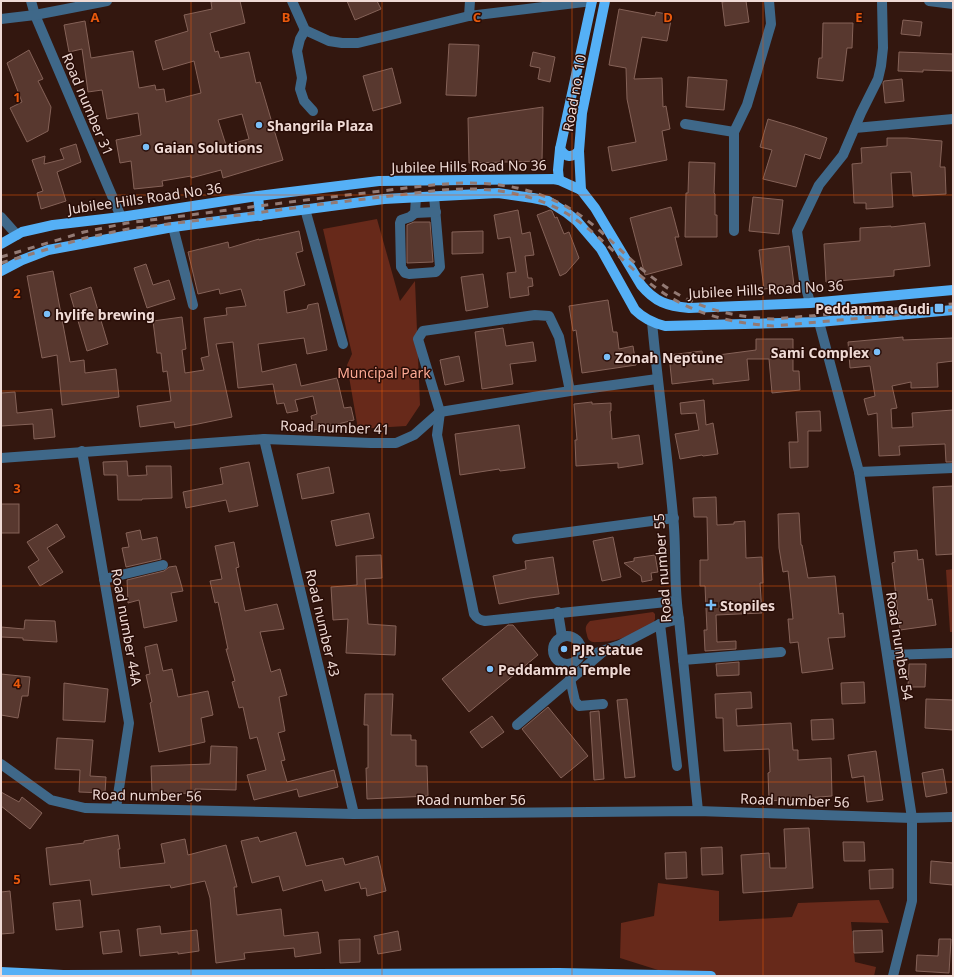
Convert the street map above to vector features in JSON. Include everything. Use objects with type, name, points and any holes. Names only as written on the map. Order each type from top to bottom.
[{"type":"main road","points":[[559,175],[560,149],[592,1]]},
{"type":"main road","name":"Road no. 10","points":[[581,190],[579,151],[582,114],[605,1]]},
{"type":"main road","points":[[560,149],[566,156],[570,157],[579,151]]},
{"type":"main road","name":"Jubilee Hills Road No 36","points":[[1,244],[22,232],[53,224],[121,217],[258,196],[379,181],[559,175],[581,190],[595,208],[641,285],[650,295],[660,302],[689,308],[810,303],[953,290]]},
{"type":"main road","name":"Jubilee Hills Road No 36","points":[[1,271],[22,260],[48,250],[173,227],[384,199],[498,194],[548,201],[577,221],[601,249],[635,310],[642,317],[665,326],[819,322],[953,310]]},
{"type":"main road","points":[[258,196],[260,216]]},
{"type":"main road","points":[[1,972],[63,975],[560,973],[711,976]]},
{"type":"street","name":"Road number 31","points":[[31,1],[35,15],[121,217]]},
{"type":"street","points":[[1,19],[35,15],[108,1]]},
{"type":"street","points":[[292,1],[305,30],[330,41],[342,43],[358,43],[469,16],[592,1]]},
{"type":"street","points":[[469,16],[470,1]]},
{"type":"street","points":[[734,231],[734,132],[748,105],[771,24],[769,1]]},
{"type":"street","points":[[810,303],[804,280],[797,231],[819,185],[843,155],[878,79],[883,48],[882,1]]},
{"type":"street","points":[[929,1],[953,4]]},
{"type":"street","points":[[305,30],[300,39],[297,51],[302,78],[300,89],[304,101],[312,112]]},
{"type":"street","points":[[855,128],[953,118]]},
{"type":"street","points":[[686,124],[734,132]]},
{"type":"street","points":[[434,196],[436,212],[440,267],[436,272],[405,273],[401,267],[401,220],[410,217],[415,213],[436,212]]},
{"type":"street","points":[[415,213],[416,197]]},
{"type":"street","points":[[305,210],[344,344]]},
{"type":"street","points":[[1,217],[17,235]]},
{"type":"street","points":[[173,227],[193,305]]},
{"type":"street","points":[[570,391],[559,337],[549,316],[535,315],[423,331],[418,339],[440,412],[437,435],[472,610],[476,618],[485,621],[558,612],[676,601]]},
{"type":"street","name":"Road number 55","points":[[652,322],[657,379],[674,518],[676,601],[698,811]]},
{"type":"street","name":"Road number 54","points":[[819,322],[859,472],[912,818],[912,901],[893,976]]},
{"type":"street","points":[[440,412],[570,391],[657,379]]},
{"type":"street","name":"Road number 41","points":[[1,458],[264,439],[396,443],[414,435],[440,412]]},
{"type":"street","name":"Road number 43","points":[[264,439],[354,814]]},
{"type":"street","name":"Road number 44A","points":[[82,451],[129,723],[116,808]]},
{"type":"street","points":[[859,472],[953,468]]},
{"type":"street","points":[[517,539],[674,518]]},
{"type":"street","points":[[104,579],[163,565]]},
{"type":"street","points":[[558,612],[562,637]]},
{"type":"street","points":[[582,653],[596,653],[604,651],[620,645],[660,624],[679,619]]},
{"type":"street","points":[[660,624],[677,766]]},
{"type":"street","points":[[569,636],[576,639],[581,645],[582,653],[579,660],[572,664],[565,665],[558,662],[553,656],[552,648],[556,641],[562,637],[569,636]]},
{"type":"street","points":[[517,725],[604,651]]},
{"type":"street","points":[[683,660],[781,652]]},
{"type":"street","points":[[888,655],[953,653]]},
{"type":"street","points":[[570,679],[576,701],[579,706],[603,704]]},
{"type":"street","name":"Road number 56","points":[[1,764],[51,800],[85,808],[354,814],[698,811],[912,818],[953,817]]},
{"type":"green space","name":"Muncipal Park","points":[[377,219],[400,301],[415,281],[420,405],[406,426],[358,429],[347,365],[352,354],[323,229]]},
{"type":"green space","points":[[953,569],[953,632],[950,632],[946,570]]},
{"type":"green space","points":[[653,612],[655,614],[654,622],[628,636],[606,642],[593,642],[588,638],[586,627],[590,621]]},
{"type":"green space","points":[[658,883],[719,891],[719,921],[792,917],[798,903],[879,900],[889,923],[851,922],[855,962],[876,967],[874,976],[677,976],[620,958],[621,923],[654,916]]},
{"type":"building","points":[[240,1],[245,23],[210,33],[215,52],[218,51],[220,58],[249,52],[256,83],[260,82],[283,160],[223,178],[221,170],[191,178],[191,176],[162,181],[163,186],[134,189],[131,161],[120,163],[116,140],[141,135],[138,113],[107,119],[102,90],[88,92],[82,49],[69,52],[64,25],[85,21],[91,58],[133,51],[139,88],[155,85],[156,90],[164,89],[166,102],[201,93],[194,61],[163,70],[155,41],[188,31],[184,15],[212,9],[211,2]],"holes":[[[242,114],[249,139],[226,145],[218,120]]]},
{"type":"building","points":[[347,1],[377,1],[381,9],[355,20]]},
{"type":"building","points":[[746,1],[749,22],[725,26],[722,2]]},
{"type":"building","points":[[619,9],[655,16],[656,12],[672,15],[667,41],[642,37],[634,79],[662,78],[663,107],[666,106],[670,129],[662,131],[667,160],[612,171],[608,147],[636,142],[627,99],[626,68],[609,65]]},
{"type":"building","points":[[903,20],[922,22],[920,36],[901,34]]},
{"type":"building","points":[[823,23],[853,23],[852,48],[847,48],[843,81],[817,78],[819,58],[822,58]]},
{"type":"building","points":[[449,44],[479,45],[476,96],[446,95]]},
{"type":"building","points":[[29,50],[43,79],[38,81],[51,107],[48,131],[27,142],[10,108],[22,102],[7,63]]},
{"type":"building","points":[[533,52],[555,57],[550,82],[538,79],[540,68],[530,66]]},
{"type":"building","points":[[899,52],[953,54],[953,71],[898,71]]},
{"type":"building","points":[[392,68],[401,103],[373,111],[363,76]]},
{"type":"building","points":[[688,77],[727,80],[724,110],[686,107]]},
{"type":"building","points":[[902,79],[904,101],[885,103],[884,81]]},
{"type":"building","points":[[543,107],[542,161],[469,163],[468,118]]},
{"type":"building","points":[[768,119],[827,138],[820,159],[805,154],[796,187],[763,179],[772,150],[760,147]]},
{"type":"building","points":[[887,138],[942,141],[940,167],[945,167],[946,194],[913,196],[911,172],[891,173],[893,207],[866,209],[866,203],[854,203],[852,164],[862,163],[861,148],[887,146]]},
{"type":"building","points":[[76,144],[81,162],[57,172],[66,201],[41,209],[37,193],[43,191],[32,160],[45,156],[44,164],[64,159],[60,149]]},
{"type":"building","points":[[689,162],[715,163],[714,193],[715,215],[717,215],[717,237],[685,237],[686,193],[688,193]]},
{"type":"building","points":[[753,197],[783,200],[779,234],[749,231]]},
{"type":"building","points":[[671,207],[679,237],[675,237],[682,265],[645,275],[630,218]]},
{"type":"building","points":[[518,210],[522,234],[530,232],[534,255],[525,256],[528,278],[532,278],[533,286],[528,287],[529,295],[510,298],[507,273],[516,272],[510,237],[498,239],[494,215]]},
{"type":"building","points":[[550,210],[555,218],[557,217],[564,234],[569,232],[579,258],[566,273],[560,276],[537,215]]},
{"type":"building","points":[[414,222],[430,222],[433,262],[407,263],[407,225]]},
{"type":"building","points":[[925,223],[930,266],[894,270],[894,276],[826,282],[824,244],[860,241],[860,228],[891,227]]},
{"type":"building","points":[[299,231],[303,251],[296,253],[305,285],[284,291],[287,313],[307,309],[308,305],[318,303],[327,350],[307,354],[304,338],[258,344],[262,372],[296,364],[301,386],[337,378],[344,408],[351,407],[354,420],[314,430],[311,416],[317,414],[313,396],[295,400],[298,411],[287,413],[284,403],[277,404],[273,384],[238,388],[233,342],[216,344],[232,417],[175,428],[174,422],[140,427],[137,406],[171,401],[167,371],[163,372],[161,353],[157,353],[153,321],[182,317],[186,349],[182,350],[185,373],[204,370],[201,358],[209,356],[204,318],[227,315],[226,308],[246,306],[241,289],[220,294],[219,289],[198,294],[188,252],[228,242],[229,248],[259,239]]},
{"type":"building","points":[[483,231],[483,253],[452,254],[452,232]]},
{"type":"building","points":[[789,246],[794,285],[764,289],[759,250]]},
{"type":"building","points":[[146,264],[153,285],[169,280],[175,299],[147,308],[134,268]]},
{"type":"building","points":[[53,271],[70,362],[84,360],[85,373],[116,369],[119,397],[62,405],[57,355],[42,358],[27,276]]},
{"type":"building","points":[[483,274],[488,307],[466,311],[461,277]]},
{"type":"building","points":[[91,287],[108,344],[87,351],[70,294]]},
{"type":"building","points":[[608,300],[613,332],[617,332],[619,349],[633,346],[636,365],[582,373],[576,330],[573,331],[569,306]]},
{"type":"building","points":[[503,328],[506,346],[533,342],[536,361],[510,364],[513,384],[482,389],[475,332]]},
{"type":"building","points":[[903,337],[903,340],[953,338],[953,361],[937,363],[938,387],[911,388],[911,382],[892,386],[897,408],[891,409],[892,428],[913,427],[912,413],[953,410],[953,462],[946,462],[945,444],[899,446],[900,455],[879,456],[877,413],[868,415],[864,399],[875,396],[870,366],[850,368],[848,342]]},
{"type":"building","points":[[756,339],[793,339],[793,371],[799,371],[800,390],[772,393],[769,359],[747,359],[749,380],[713,384],[713,379],[672,384],[669,355],[702,351],[703,357],[756,350]]},
{"type":"building","points":[[459,356],[464,381],[445,385],[440,360]]},
{"type":"building","points":[[15,392],[17,413],[52,409],[55,437],[34,439],[33,424],[1,426],[1,393]]},
{"type":"building","points":[[704,400],[706,425],[713,423],[718,454],[680,459],[675,434],[699,430],[696,413],[681,414],[680,403]]},
{"type":"building","points":[[592,402],[592,404],[611,403],[610,411],[612,439],[639,435],[643,464],[618,468],[618,463],[576,466],[575,440],[577,440],[574,404]]},
{"type":"building","points":[[820,411],[821,431],[808,431],[808,467],[790,468],[789,442],[798,442],[796,412]]},
{"type":"building","points":[[519,425],[525,468],[500,471],[499,469],[460,475],[455,434]]},
{"type":"building","points":[[127,461],[128,476],[147,475],[146,466],[171,466],[172,498],[118,500],[117,475],[104,475],[103,462]]},
{"type":"building","points":[[249,462],[258,506],[229,512],[226,500],[186,508],[183,492],[223,484],[220,468]]},
{"type":"building","points":[[329,467],[334,493],[302,499],[297,474]]},
{"type":"building","points":[[953,486],[953,554],[936,555],[933,487]]},
{"type":"building","points":[[716,497],[717,525],[734,524],[734,522],[745,521],[746,558],[762,557],[763,583],[760,583],[762,613],[716,615],[717,642],[736,641],[736,649],[705,651],[704,630],[707,630],[705,586],[700,586],[700,560],[708,560],[707,517],[694,517],[693,498]]},
{"type":"building","points":[[1,504],[19,504],[19,533],[1,533]]},
{"type":"building","points":[[369,513],[374,538],[336,546],[331,521]]},
{"type":"building","points":[[799,513],[801,545],[808,578],[835,576],[839,614],[843,613],[845,637],[828,638],[833,669],[802,673],[798,642],[790,643],[788,619],[793,619],[788,571],[783,572],[779,548],[778,514]]},
{"type":"building","points":[[57,524],[65,537],[47,548],[63,572],[40,586],[28,567],[39,560],[27,542]]},
{"type":"building","points":[[140,530],[142,540],[157,537],[161,559],[126,567],[122,548],[129,547],[126,533]]},
{"type":"building","points":[[613,537],[621,577],[602,581],[593,541]]},
{"type":"building","points":[[234,542],[239,567],[236,568],[245,611],[277,604],[284,629],[260,632],[271,672],[280,669],[287,695],[279,697],[285,731],[278,733],[285,760],[281,761],[287,782],[334,770],[338,787],[299,797],[297,789],[254,800],[247,775],[266,770],[257,737],[250,739],[243,707],[239,708],[232,682],[235,681],[226,649],[228,649],[218,602],[215,603],[210,581],[222,579],[215,546]]},
{"type":"building","points":[[917,550],[918,560],[923,559],[928,600],[932,599],[936,625],[900,630],[892,563],[895,562],[894,552]]},
{"type":"building","points":[[381,555],[382,578],[365,579],[368,624],[396,626],[395,655],[346,653],[348,619],[333,620],[331,587],[357,585],[356,556]]},
{"type":"building","points":[[655,555],[658,572],[651,573],[652,580],[642,582],[641,576],[624,563],[634,561],[634,558]]},
{"type":"building","points":[[553,557],[559,594],[499,604],[493,576],[526,569],[525,561]]},
{"type":"building","points":[[176,566],[183,591],[171,593],[177,621],[144,628],[139,600],[128,603],[127,580],[164,571],[169,567]]},
{"type":"building","points":[[25,620],[55,621],[57,642],[1,637],[1,627],[24,629]]},
{"type":"building","points":[[508,625],[513,625],[538,655],[469,712],[442,679]]},
{"type":"building","points":[[157,644],[163,671],[172,669],[178,697],[208,691],[213,715],[201,718],[205,742],[159,752],[150,703],[152,702],[146,675],[150,674],[145,647]]},
{"type":"building","points":[[739,662],[739,675],[717,676],[716,664]]},
{"type":"building","points":[[909,664],[926,664],[925,687],[908,687]]},
{"type":"building","points":[[1,674],[30,677],[28,696],[22,696],[18,718],[1,715]]},
{"type":"building","points":[[864,682],[865,703],[842,704],[841,683]]},
{"type":"building","points":[[64,683],[108,689],[105,722],[63,720]]},
{"type":"building","points":[[751,692],[752,708],[736,709],[737,726],[791,723],[793,750],[798,750],[798,760],[831,758],[832,796],[769,801],[769,749],[724,751],[723,718],[716,718],[715,694]]},
{"type":"building","points":[[365,694],[393,694],[391,735],[411,735],[411,740],[416,740],[416,766],[427,766],[428,796],[367,799],[366,768],[368,768],[368,725],[364,725]]},
{"type":"building","points":[[627,699],[635,777],[625,778],[617,700]]},
{"type":"building","points":[[926,699],[953,700],[953,730],[925,728]]},
{"type":"building","points":[[548,707],[588,756],[561,778],[522,729]]},
{"type":"building","points":[[599,711],[604,779],[594,780],[590,712]]},
{"type":"building","points":[[492,716],[504,732],[482,748],[470,732]]},
{"type":"building","points":[[833,719],[834,739],[812,740],[811,720]]},
{"type":"building","points":[[57,738],[93,740],[90,776],[106,777],[105,793],[79,792],[80,770],[55,769]]},
{"type":"building","points":[[211,746],[237,747],[236,790],[195,789],[195,793],[152,794],[151,766],[210,764]]},
{"type":"building","points":[[876,751],[883,800],[867,802],[864,776],[852,778],[848,755]]},
{"type":"building","points":[[943,769],[947,793],[926,797],[922,773]]},
{"type":"building","points":[[1,792],[19,802],[22,797],[42,813],[30,829],[1,806]]},
{"type":"building","points":[[809,828],[813,888],[743,893],[741,855],[769,853],[770,868],[786,868],[784,829]]},
{"type":"building","points":[[296,832],[306,866],[343,858],[345,865],[378,856],[386,891],[367,896],[366,888],[361,889],[359,882],[325,891],[322,880],[283,891],[279,876],[252,883],[241,841],[258,837],[260,842]]},
{"type":"building","points":[[118,835],[120,868],[165,863],[161,844],[185,839],[188,855],[226,845],[237,887],[234,887],[237,915],[281,909],[284,936],[318,932],[321,953],[295,957],[294,948],[244,953],[245,959],[216,963],[210,898],[205,881],[171,888],[170,885],[92,895],[90,880],[50,885],[46,848],[84,843],[84,841]]},
{"type":"building","points":[[843,842],[864,842],[865,861],[844,861]]},
{"type":"building","points":[[722,847],[723,874],[702,875],[701,848]]},
{"type":"building","points":[[686,852],[687,878],[666,879],[665,853]]},
{"type":"building","points":[[931,861],[953,863],[953,885],[930,883]]},
{"type":"building","points":[[893,869],[893,888],[870,889],[869,870]]},
{"type":"building","points":[[10,891],[14,933],[1,934],[1,892]]},
{"type":"building","points":[[80,900],[83,927],[56,930],[53,903]]},
{"type":"building","points":[[160,926],[161,934],[197,930],[199,951],[178,954],[178,952],[140,956],[137,929]]},
{"type":"building","points":[[119,930],[122,952],[103,954],[100,932]]},
{"type":"building","points":[[882,930],[883,952],[854,953],[853,931]]},
{"type":"building","points":[[398,931],[401,950],[378,954],[374,936]]},
{"type":"building","points":[[360,939],[360,962],[340,963],[339,940]]},
{"type":"building","points":[[939,939],[951,939],[949,973],[916,971],[917,955],[938,956]]},
{"type":"railway","points":[[1,257],[84,232],[127,223],[418,187],[457,183],[476,183],[513,187],[532,192],[564,205],[576,212],[598,229],[654,279],[685,298],[717,311],[734,315],[773,319],[953,304]]},
{"type":"railway","points":[[1,263],[85,238],[128,229],[437,190],[474,189],[492,190],[529,197],[560,210],[583,224],[633,269],[665,294],[697,311],[733,321],[773,326],[953,310]]},
{"type":"place","name":"Shangrila Plaza","points":[[259,125]]},
{"type":"place","name":"Gaian Solutions","points":[[146,147]]},
{"type":"place","name":"Peddamma Gudi","points":[[939,308]]},
{"type":"place","name":"hylife brewing","points":[[47,314]]},
{"type":"place","name":"Sami Complex","points":[[877,352]]},
{"type":"place","name":"Zonah Neptune","points":[[607,357]]},
{"type":"place","name":"Stopiles","points":[[711,605]]},
{"type":"place","name":"PJR statue","points":[[564,649]]},
{"type":"place","name":"Peddamma Temple","points":[[490,669]]}]
